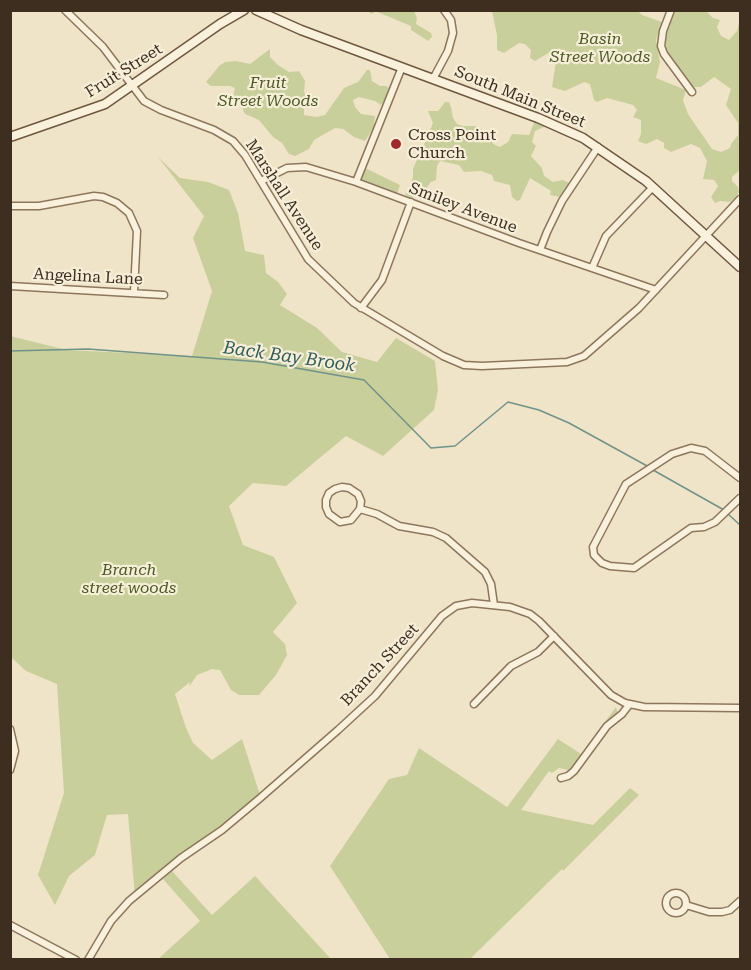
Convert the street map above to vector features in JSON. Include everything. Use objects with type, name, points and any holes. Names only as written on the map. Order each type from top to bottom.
[{"type":"main road","name":"Fruit Street","points":[[10,137],[95,108],[132,86],[220,24],[244,10]]},
{"type":"main road","name":"South Main Street","points":[[256,10],[301,30],[545,121],[598,147],[653,187],[741,267]]},
{"type":"street","name":"Marshall Avenue","points":[[65,10],[103,47],[138,95],[151,105],[214,130],[233,141],[245,155],[308,259],[361,308],[442,356],[464,365],[577,360],[592,351],[639,308],[741,199]]},
{"type":"street","points":[[433,79],[448,51],[453,33],[451,20],[444,10]]},
{"type":"street","points":[[671,10],[663,31],[661,46],[669,62],[692,92]]},
{"type":"street","points":[[356,182],[402,67]]},
{"type":"street","points":[[540,250],[562,201],[598,147]]},
{"type":"street","name":"Smiley Avenue","points":[[261,181],[287,168],[306,167],[356,182],[656,290]]},
{"type":"street","points":[[592,268],[606,236],[653,187]]},
{"type":"street","points":[[10,206],[39,206],[94,196],[117,203],[129,213],[137,231],[134,292]]},
{"type":"street","points":[[361,308],[382,280],[411,202]]},
{"type":"street","name":"Angelina Lane","points":[[10,286],[164,295]]},
{"type":"street","points":[[741,478],[705,451],[691,448],[672,454],[626,484],[593,547],[594,555],[602,562],[625,568],[638,567],[691,528],[709,525],[741,498]]},
{"type":"street","points":[[342,486],[358,494],[361,501],[360,509],[351,520],[340,522],[328,514],[326,500],[329,493],[342,486]]},
{"type":"street","points":[[360,509],[377,514],[399,526],[433,532],[446,538],[485,572],[491,584],[494,605]]},
{"type":"street","name":"Branch Street","points":[[88,960],[111,921],[122,908],[181,858],[222,830],[338,730],[375,696],[446,613],[454,607],[463,604],[494,605],[516,608],[530,614],[611,695],[629,705]]},
{"type":"street","points":[[474,704],[511,666],[538,652],[554,636]]},
{"type":"street","points":[[561,778],[574,771],[608,726],[629,705],[741,708]]},
{"type":"street","points":[[10,729],[15,751],[10,770]]},
{"type":"street","points":[[686,905],[709,912],[722,912],[730,910],[741,901]]},
{"type":"street","points":[[10,925],[76,960]]},
{"type":"green space","points":[[375,11],[414,11],[417,18],[416,24],[431,33],[432,37],[428,41],[411,30],[411,26]]},
{"type":"green space","name":"Basin Street Woods","points":[[492,11],[638,11],[642,15],[662,22],[656,40],[660,62],[656,78],[686,90],[683,100],[688,114],[712,149],[721,152],[730,148],[738,135],[738,123],[726,105],[731,89],[714,77],[701,87],[691,87],[666,49],[666,39],[668,27],[676,11],[706,11],[713,18],[720,20],[717,27],[721,36],[729,40],[737,31],[740,19],[740,170],[732,177],[739,192],[736,197],[730,202],[715,203],[711,197],[718,186],[714,180],[703,179],[707,161],[700,148],[691,144],[671,152],[664,148],[664,143],[657,139],[646,144],[638,141],[641,134],[641,120],[633,117],[637,110],[633,105],[607,98],[597,102],[594,100],[590,84],[584,82],[565,91],[552,87],[557,55],[550,52],[535,61],[530,58],[531,50],[525,44],[519,43],[504,53],[497,50],[497,35]]},
{"type":"green space","name":"Fruit Street Woods","points":[[270,49],[270,57],[278,65],[289,72],[299,71],[305,81],[304,93],[309,95],[304,115],[317,117],[325,115],[344,88],[358,82],[367,70],[370,70],[372,81],[389,88],[381,105],[359,97],[353,100],[361,114],[375,116],[374,127],[365,141],[343,129],[335,128],[314,140],[309,149],[295,156],[289,154],[282,143],[273,137],[259,120],[245,114],[233,96],[235,88],[211,86],[206,82],[225,62],[236,61],[250,64]]},
{"type":"green space","points":[[445,102],[449,102],[457,124],[475,126],[483,130],[482,133],[500,147],[508,142],[512,134],[529,135],[535,121],[546,126],[535,131],[532,142],[536,146],[531,156],[542,168],[544,176],[553,182],[563,180],[569,183],[563,195],[560,197],[550,195],[551,191],[530,178],[520,200],[517,201],[512,197],[510,185],[494,181],[492,175],[481,171],[464,172],[459,165],[440,161],[437,166],[436,180],[410,199],[405,194],[419,155],[424,153],[423,147],[433,123],[428,111],[438,111]]},
{"type":"green space","name":"Branch street woods","points":[[158,157],[180,178],[208,182],[229,190],[238,213],[245,251],[264,255],[266,273],[278,282],[287,294],[280,305],[317,328],[342,352],[377,362],[396,338],[435,361],[438,390],[434,410],[383,456],[346,436],[286,486],[253,483],[229,506],[243,545],[274,557],[297,603],[273,632],[285,644],[287,655],[276,675],[259,695],[239,695],[231,690],[220,670],[212,669],[197,675],[189,687],[190,682],[175,694],[193,743],[212,760],[242,739],[261,798],[135,897],[128,814],[107,815],[95,855],[69,876],[55,905],[38,875],[64,793],[57,684],[26,671],[11,657],[10,336],[67,350],[192,356],[212,291],[193,238],[204,216]]},
{"type":"green space","points":[[363,167],[400,185],[397,194],[361,182],[359,180]]},
{"type":"green space","points":[[616,707],[618,713],[608,720],[573,769],[559,768],[552,773],[549,771],[521,810],[593,825],[630,788],[639,795],[470,959],[390,959],[330,866],[389,779],[407,775],[419,748],[507,807],[558,739],[581,754]]},
{"type":"green space","points":[[172,871],[212,915],[255,876],[331,959],[158,959],[200,921],[163,879]]},
{"type":"waterway","name":"Back Bay Brook","points":[[10,351],[88,349],[262,362],[364,380],[431,448],[455,446],[508,402],[539,410],[569,423],[649,467]]},
{"type":"waterway","name":"Back Bay Brook","points":[[653,470],[724,510]]},
{"type":"waterway","name":"Back Bay Brook","points":[[728,514],[740,525]]},
{"type":"place","name":"Cross Point Church","points":[[396,144]]}]
